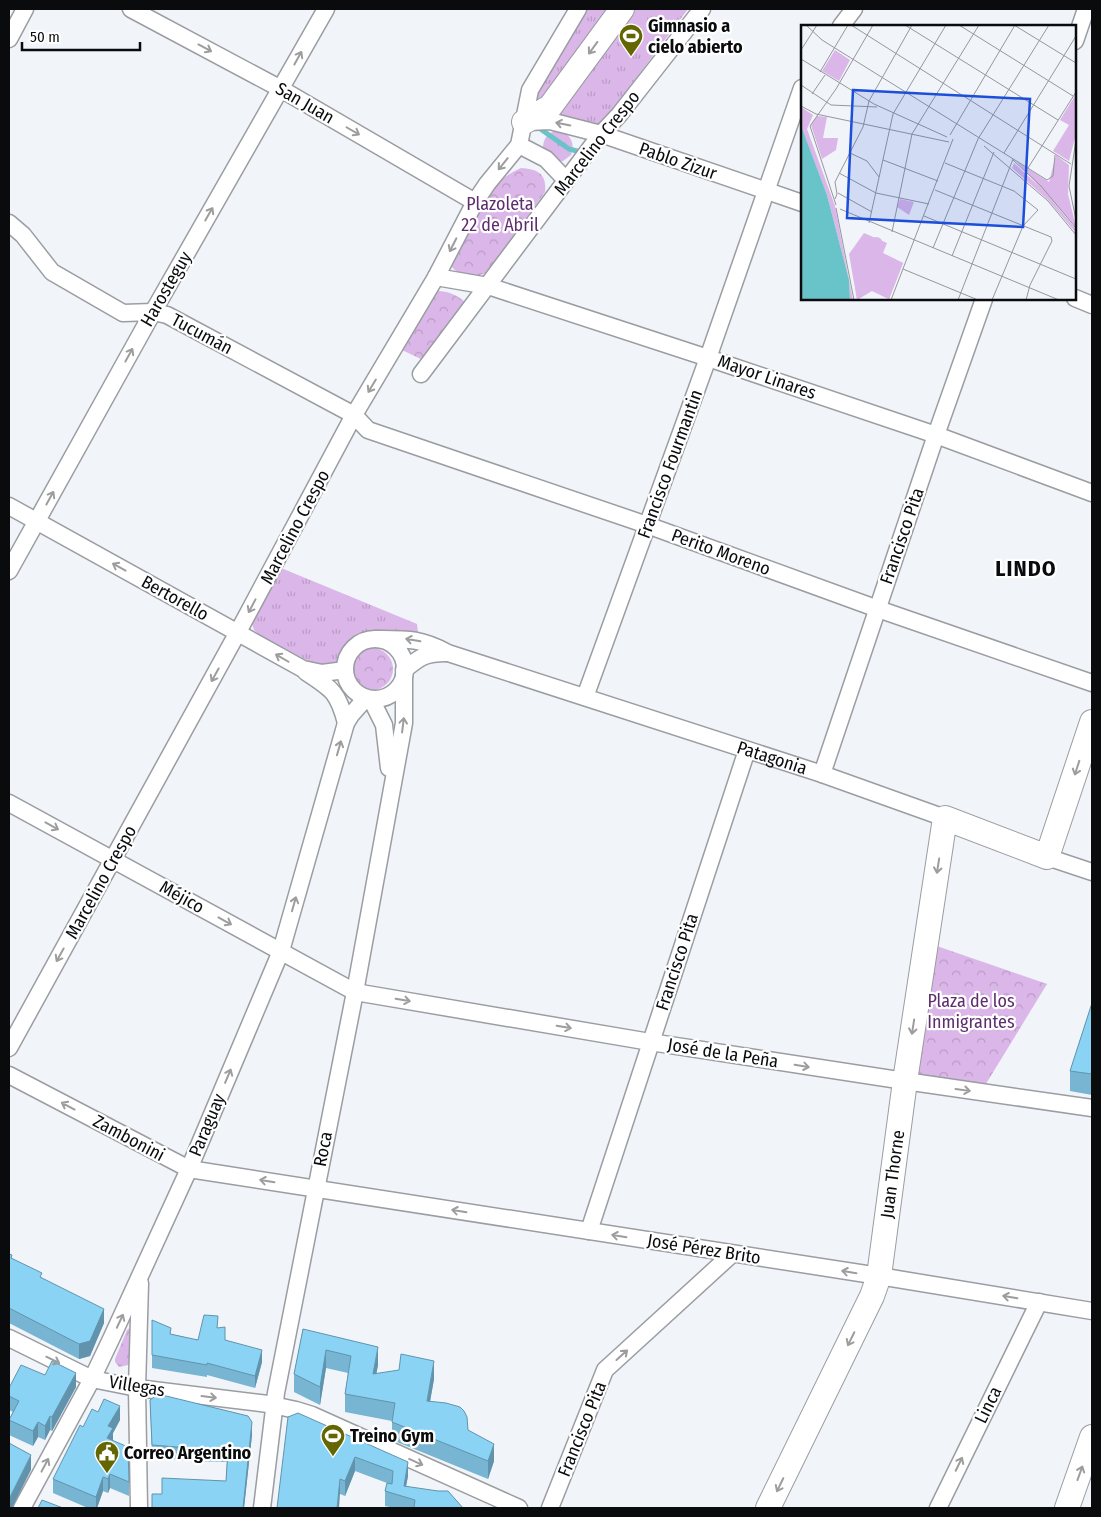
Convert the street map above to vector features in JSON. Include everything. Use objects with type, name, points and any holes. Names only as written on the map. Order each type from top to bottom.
[{"type":"street","points":[[9,38],[26,9]]},
{"type":"street","name":"San Juan","points":[[132,9],[281,88],[475,202]]},
{"type":"street","name":"Harosteguy","points":[[9,570],[153,312],[326,9]]},
{"type":"street","name":"Marcelino Crespo","points":[[9,1048],[238,632],[354,415],[436,277],[475,202],[521,134],[530,90],[578,9]]},
{"type":"street","points":[[566,180],[521,134],[550,107],[622,9]]},
{"type":"street","name":"Marcelino Crespo","points":[[421,374],[601,134],[619,115],[702,9]]},
{"type":"street","points":[[841,25],[854,9]]},
{"type":"street","points":[[1076,37],[1086,9]]},
{"type":"street","name":"Francisco Fourmantin","points":[[585,697],[708,358],[801,91]]},
{"type":"street","name":"Pablo Zizur","points":[[521,134],[550,121],[601,134],[801,203]]},
{"type":"street","name":"Tucumán","points":[[9,223],[23,235],[52,272],[123,312],[153,312],[167,315],[354,415]]},
{"type":"street","name":"Mayor Linares","points":[[436,277],[488,286],[708,358],[936,435],[1092,493]]},
{"type":"street","points":[[1076,298],[1092,305]]},
{"type":"street","name":"Francisco Pita","points":[[822,774],[936,435],[984,300]]},
{"type":"street","name":"Perito Moreno","points":[[354,415],[368,430],[1092,682]]},
{"type":"street","name":"Bertorello","points":[[9,506],[238,632],[303,670],[322,673],[345,670]]},
{"type":"street","name":"Patagonia","points":[[376,639],[411,638],[434,645],[448,653],[822,774],[1092,872]]},
{"type":"street","points":[[390,790],[404,723],[404,672],[400,654],[386,641],[376,639],[357,645],[350,652],[346,660],[345,670],[351,688],[358,694],[369,698],[386,697],[395,691],[401,683],[404,672]]},
{"type":"street","name":"Patagonia","points":[[404,672],[423,655],[448,653]]},
{"type":"street","points":[[303,670],[330,688],[336,695],[346,723]]},
{"type":"street","points":[[369,698],[384,725],[389,754],[390,790]]},
{"type":"street","name":"Paraguay","points":[[22,1508],[92,1379],[189,1169],[281,951],[346,723],[351,715],[369,698]]},
{"type":"street","points":[[1047,857],[1092,722]]},
{"type":"street","name":"Francisco Pita","points":[[589,1231],[747,750]]},
{"type":"street","name":"Roca","points":[[262,1508],[274,1406],[355,992],[390,790]]},
{"type":"street","name":"Méjico","points":[[9,803],[355,992]]},
{"type":"street","name":"Juan Thorne","points":[[768,1508],[872,1296],[879,1276],[905,1082],[945,818]]},
{"type":"street","name":"José de la Peña","points":[[355,992],[650,1042],[905,1082],[1092,1108]]},
{"type":"street","name":"Zambonini","points":[[9,1075],[189,1169],[315,1189]]},
{"type":"street","name":"José Pérez Brito","points":[[315,1189],[879,1276],[1092,1311]]},
{"type":"street","name":"Francisco Pita","points":[[550,1508],[605,1370],[732,1254]]},
{"type":"street","points":[[140,1508],[137,1388],[141,1276]]},
{"type":"street","name":"Linca","points":[[938,1508],[1039,1302]]},
{"type":"street","name":"Villegas","points":[[9,1338],[92,1379],[137,1388],[274,1406],[312,1415],[519,1508]]},
{"type":"street","points":[[1067,1508],[1092,1437]]},
{"type":"green space","points":[[584,9],[614,9],[539,104],[535,101],[536,93]]},
{"type":"green space","points":[[630,9],[688,9],[601,125],[595,126],[557,116]]},
{"type":"green space","points":[[555,131],[568,135],[573,146],[571,155],[558,162],[543,149],[546,138]]},
{"type":"green space","name":"Plazoleta 22 de Abril","points":[[521,168],[537,171],[543,177],[545,192],[488,272],[474,276],[454,270],[451,266],[477,210],[495,186]]},
{"type":"green space","points":[[438,291],[458,297],[464,301],[464,306],[425,361],[402,350],[431,296]]},
{"type":"green space","points":[[281,568],[417,624],[418,633],[367,636],[354,641],[345,652],[341,661],[319,665],[312,663],[254,630],[252,623]]},
{"type":"green space","points":[[368,648],[376,648],[387,654],[393,669],[387,684],[376,690],[368,690],[357,684],[351,673],[351,665],[357,654]]},
{"type":"green space","name":"Plaza de los Inmigrantes","points":[[931,944],[1047,984],[984,1087],[916,1075]]},
{"type":"green space","points":[[131,1327],[130,1360],[128,1365],[119,1367],[115,1359],[127,1330]]},
{"type":"building","points":[[1092,1003],[1092,1074],[1070,1071]]},
{"type":"building","points":[[9,1254],[12,1255],[11,1258],[42,1273],[40,1277],[104,1309],[90,1341],[79,1344],[9,1308]]},
{"type":"building","points":[[204,1315],[218,1316],[217,1328],[225,1327],[225,1340],[262,1350],[255,1376],[207,1363],[207,1365],[152,1355],[152,1320],[171,1328],[170,1334],[198,1340]]},
{"type":"building","points":[[303,1329],[378,1347],[373,1374],[399,1370],[401,1354],[434,1361],[427,1401],[460,1407],[467,1417],[468,1430],[494,1444],[488,1461],[392,1422],[395,1403],[345,1394],[351,1356],[326,1350],[320,1387],[294,1374]]},
{"type":"building","points":[[52,1361],[76,1373],[52,1417],[50,1416],[45,1426],[38,1422],[33,1431],[9,1420],[19,1401],[9,1396],[9,1388],[21,1365],[45,1375]]},
{"type":"building","points":[[158,1394],[248,1416],[252,1422],[243,1508],[152,1508],[152,1494],[162,1494],[162,1478],[226,1481],[228,1449],[152,1445],[150,1400]]},
{"type":"building","points":[[104,1399],[120,1406],[108,1426],[113,1428],[107,1438],[128,1447],[129,1482],[110,1474],[108,1479],[103,1477],[96,1497],[53,1479],[80,1425],[83,1427],[92,1409],[98,1412]]},
{"type":"building","points":[[298,1413],[408,1462],[404,1486],[448,1491],[463,1508],[414,1508],[415,1500],[385,1491],[387,1483],[392,1484],[393,1471],[355,1457],[345,1481],[340,1479],[337,1508],[277,1508],[288,1417]]},
{"type":"building","points":[[9,1443],[31,1455],[9,1499]]},
{"type":"building","points":[[42,1500],[63,1508],[38,1508]]},
{"type":"waterway","points":[[539,128],[569,149],[581,152]]},
{"type":"place","name":"Gimnasio a cielo abierto","points":[[631,57]]},
{"type":"place","name":"Treino Gym","points":[[333,1457]]},
{"type":"place","name":"Correo Argentino","points":[[107,1474]]},
{"type":"district","name":"LINDO","points":[[1026,568]]}]
